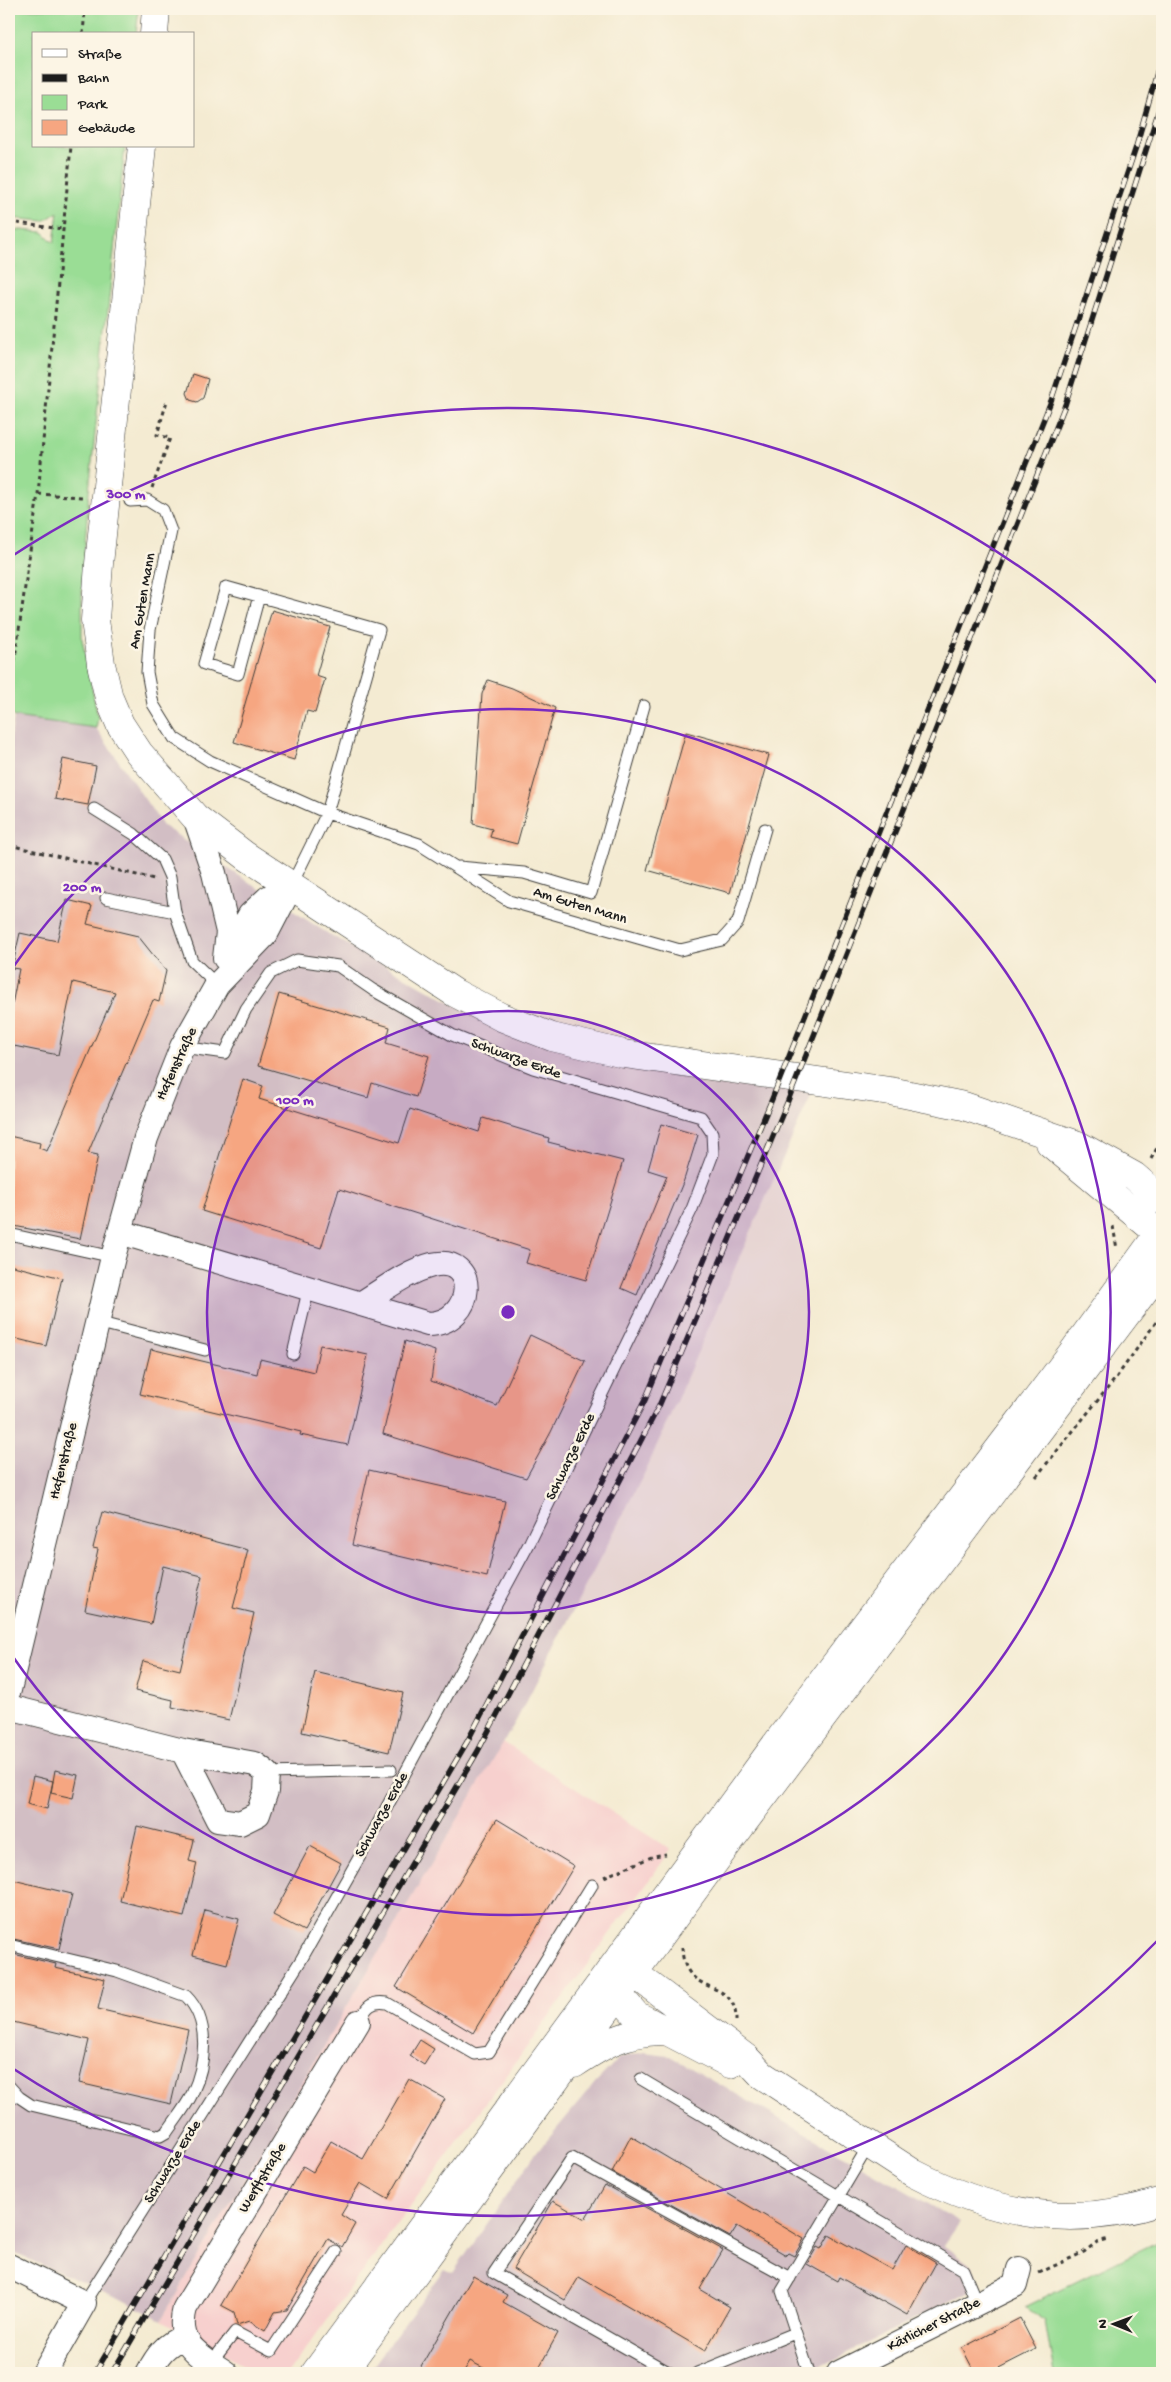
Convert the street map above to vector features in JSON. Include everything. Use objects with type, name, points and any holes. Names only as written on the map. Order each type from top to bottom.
[{"type":"street","points":[[154,32],[156,9]]},
{"type":"street","points":[[142,148],[99,564],[95,620],[101,664],[109,698],[120,724],[139,754],[195,818],[246,856],[291,886],[456,993],[501,1017],[552,1037],[624,1054],[935,1098],[991,1114],[1037,1132],[1149,1168],[1162,1200]]},
{"type":"street","name":"Hafenstraße","points":[[195,818],[214,873],[228,932],[225,958],[218,985]]},
{"type":"street","name":"Hafenstraße","points":[[225,958],[250,915],[268,898],[291,886]]},
{"type":"street","name":"Hafenstraße","points":[[9,1690],[113,1257],[146,1138],[182,1047],[218,985],[266,934],[291,886]]},
{"type":"street","points":[[342,2373],[561,2073],[623,1975],[820,1684],[1161,1233],[1037,1132]]},
{"type":"street","points":[[120,1232],[362,1303]]},
{"type":"street","points":[[315,2373],[898,1617],[1162,1267]]},
{"type":"street","points":[[9,1707],[183,1751],[255,1764],[267,1773],[266,1791],[258,1814],[240,1823],[218,1820],[183,1751]]},
{"type":"street","points":[[623,1975],[630,2011],[661,2031],[739,2069],[762,2075]]},
{"type":"street","points":[[623,1975],[746,2058],[762,2075],[869,2145],[939,2186],[962,2197],[1015,2211],[1041,2215],[1089,2216],[1140,2208],[1162,2201]]},
{"type":"street","name":"Werftstraße","points":[[184,2337],[181,2327],[182,2318],[190,2299],[358,2022]]},
{"type":"street","points":[[561,2073],[616,2038],[639,2032],[661,2031]]},
{"type":"street","points":[[9,2266],[84,2303]]},
{"type":"street","name":"Kärlicher Straße","points":[[839,2373],[977,2303],[1017,2277]]},
{"type":"street","name":"Schwarze Erde","points":[[44,2373],[84,2303]]},
{"type":"street","points":[[148,2373],[162,2350],[173,2341],[184,2337],[198,2354],[218,2368]]},
{"type":"lane","points":[[130,501],[147,500]]},
{"type":"lane","name":"Am Guten Mann","points":[[147,500],[163,510],[171,531],[150,630],[147,672],[153,704],[174,738],[210,761],[327,813],[419,844],[509,901],[680,950],[722,940],[738,922],[765,829]]},
{"type":"lane","points":[[259,596],[238,674],[204,664],[226,587],[259,596],[379,630],[327,813],[291,886]]},
{"type":"lane","points":[[454,867],[524,873],[591,893],[644,706]]},
{"type":"lane","points":[[94,809],[141,841],[162,859],[170,877],[175,912],[192,962],[218,985]]},
{"type":"lane","points":[[106,898],[175,912]]},
{"type":"lane","name":"Schwarze Erde","points":[[84,2303],[301,1960],[369,1840],[530,1542],[692,1209],[713,1154],[712,1134],[701,1116],[524,1064],[452,1035],[373,990],[338,966],[297,960],[271,973],[246,1009],[225,1053],[182,1047]]},
{"type":"lane","points":[[9,1234],[113,1257]]},
{"type":"lane","points":[[293,1354],[310,1287]]},
{"type":"lane","points":[[97,1322],[205,1350]]},
{"type":"lane","points":[[267,1773],[391,1770]]},
{"type":"lane","points":[[358,2022],[370,2004],[378,2002],[387,2003],[474,2054],[489,2052],[592,1885]]},
{"type":"lane","points":[[9,1945],[117,1971],[186,1996],[194,2004],[203,2030],[204,2056],[192,2094],[167,2132],[160,2136],[31,2105],[19,2097],[9,2086]]},
{"type":"lane","points":[[641,2079],[963,2270],[977,2303]]},
{"type":"lane","points":[[809,2373],[782,2291],[869,2145]]},
{"type":"lane","points":[[670,2373],[494,2273],[572,2158],[790,2278]]},
{"type":"lane","points":[[218,2368],[235,2332],[271,2351],[336,2252]]},
{"type":"lane","points":[[697,2373],[795,2333]]},
{"type":"path","points":[[83,32],[85,9]]},
{"type":"path","points":[[9,701],[38,494],[71,148]]},
{"type":"path","points":[[9,222],[62,229]]},
{"type":"path","points":[[147,500],[170,438],[157,435],[167,401]]},
{"type":"path","points":[[38,494],[83,497]]},
{"type":"path","points":[[9,845],[161,880],[170,877]]},
{"type":"path","points":[[1149,1168],[1162,1140]]},
{"type":"path","points":[[1035,1479],[1115,1379],[1162,1314]]},
{"type":"path","points":[[592,1885],[594,1881],[654,1856],[670,1854]]},
{"type":"path","points":[[684,1940],[682,1958],[686,1968],[703,1985],[721,1991],[733,2002],[736,2009],[736,2025],[727,2045]]},
{"type":"path","points":[[1017,2277],[1084,2252],[1097,2242],[1114,2237]]},
{"type":"shaded area","points":[[14,717],[96,728],[163,826],[327,933],[457,1006],[813,1090],[646,1470],[516,1721],[161,2320],[119,2298],[9,2251],[9,748]]},
{"type":"shaded area","points":[[503,1742],[671,1850],[288,2373],[258,2373],[161,2320]]},
{"type":"shaded area","points":[[644,2052],[668,2055],[960,2222],[944,2245],[972,2266],[982,2285],[807,2373],[368,2373],[445,2269],[453,2273],[534,2156],[595,2083],[619,2058]]},
{"type":"green space","points":[[9,9],[139,9],[136,32],[32,32],[32,148],[125,148],[89,491],[82,584],[82,639],[98,718],[96,728],[14,717],[9,710],[9,229],[43,232],[54,243],[58,212],[44,221],[9,218]]},
{"type":"green space","points":[[1162,2240],[1162,2373],[1054,2373],[1045,2321],[1024,2307]]},
{"type":"building","points":[[193,374],[208,379],[203,398],[197,402],[190,400],[187,393]]},
{"type":"building","points":[[272,610],[330,627],[316,676],[325,679],[315,713],[307,711],[294,760],[234,742]]},
{"type":"building","points":[[488,680],[512,688],[555,708],[517,844],[490,837],[492,829],[473,824],[482,694]]},
{"type":"building","points":[[686,732],[769,755],[730,893],[647,870]]},
{"type":"building","points":[[63,759],[96,766],[88,805],[55,799]]},
{"type":"building","points":[[67,900],[92,906],[87,924],[138,936],[166,971],[159,1002],[153,1000],[88,1153],[98,1155],[80,1239],[9,1225],[9,1136],[40,1143],[39,1148],[47,1151],[115,992],[73,982],[58,1055],[9,1045],[9,1020],[19,969],[12,968],[20,933],[57,941]]},
{"type":"building","points":[[279,994],[390,1027],[386,1043],[429,1056],[416,1097],[372,1083],[368,1098],[258,1066]]},
{"type":"building","points":[[243,1079],[263,1086],[259,1099],[399,1143],[410,1109],[479,1132],[483,1118],[549,1138],[548,1142],[623,1161],[586,1280],[526,1263],[530,1250],[339,1189],[321,1248],[202,1211]]},
{"type":"building","points":[[661,1124],[698,1135],[684,1180],[637,1295],[621,1288],[667,1176],[648,1170]]},
{"type":"building","points":[[9,1265],[62,1278],[46,1346],[9,1337]]},
{"type":"building","points":[[530,1335],[585,1361],[551,1432],[526,1478],[383,1434],[405,1341],[435,1351],[431,1381],[497,1406]]},
{"type":"building","points":[[320,1345],[368,1355],[348,1445],[300,1435],[301,1432],[140,1394],[151,1349],[257,1374],[260,1359],[314,1372]]},
{"type":"building","points":[[369,1470],[505,1501],[487,1577],[352,1545]]},
{"type":"building","points":[[102,1512],[248,1550],[233,1608],[254,1613],[229,1720],[172,1707],[173,1700],[135,1691],[143,1661],[180,1670],[202,1576],[163,1566],[151,1624],[85,1610],[98,1549],[93,1548]]},
{"type":"building","points":[[315,1672],[403,1693],[389,1752],[302,1732]]},
{"type":"building","points":[[55,1770],[78,1775],[73,1798],[51,1793]]},
{"type":"building","points":[[33,1776],[53,1781],[47,1809],[27,1804]]},
{"type":"building","points":[[497,1819],[574,1866],[473,2033],[396,1987]]},
{"type":"building","points":[[137,1826],[194,1840],[189,1861],[197,1863],[184,1917],[120,1901]]},
{"type":"building","points":[[310,1846],[341,1863],[304,1931],[273,1915]]},
{"type":"building","points":[[9,1879],[72,1894],[59,1949],[9,1938]]},
{"type":"building","points":[[205,1910],[239,1919],[227,1964],[193,1955]]},
{"type":"building","points":[[9,1953],[56,1964],[55,1968],[105,1979],[98,2009],[188,2030],[171,2104],[79,2083],[89,2040],[9,2021]]},
{"type":"building","points":[[420,2040],[434,2049],[424,2065],[410,2056]]},
{"type":"building","points":[[409,2079],[445,2099],[388,2199],[360,2183],[341,2215],[355,2224],[342,2247],[328,2239],[287,2310],[275,2312],[265,2331],[249,2321],[237,2325],[234,2312],[221,2305],[303,2166],[313,2172],[331,2141],[363,2159]]},
{"type":"building","points":[[631,2136],[804,2239],[794,2256],[788,2253],[786,2255],[737,2226],[730,2237],[612,2172]]},
{"type":"building","points":[[605,2185],[723,2250],[700,2289],[730,2307],[705,2351],[579,2277],[565,2300],[513,2269],[553,2201],[585,2219]]},
{"type":"building","points":[[829,2235],[892,2270],[906,2245],[936,2263],[907,2315],[839,2277],[837,2281],[807,2264],[817,2247],[821,2249]]},
{"type":"building","points":[[473,2276],[507,2295],[503,2302],[558,2333],[536,2373],[493,2373],[470,2361],[463,2373],[417,2373]]},
{"type":"building","points":[[1020,2318],[1036,2349],[989,2373],[975,2373],[962,2348]]},
{"type":"railway","points":[[95,2373],[467,1742],[645,1400],[772,1099],[1051,401],[1136,147],[1162,55]]},
{"type":"railway","points":[[112,2373],[478,1751],[659,1406],[787,1103],[1065,405],[1162,100]]}]
